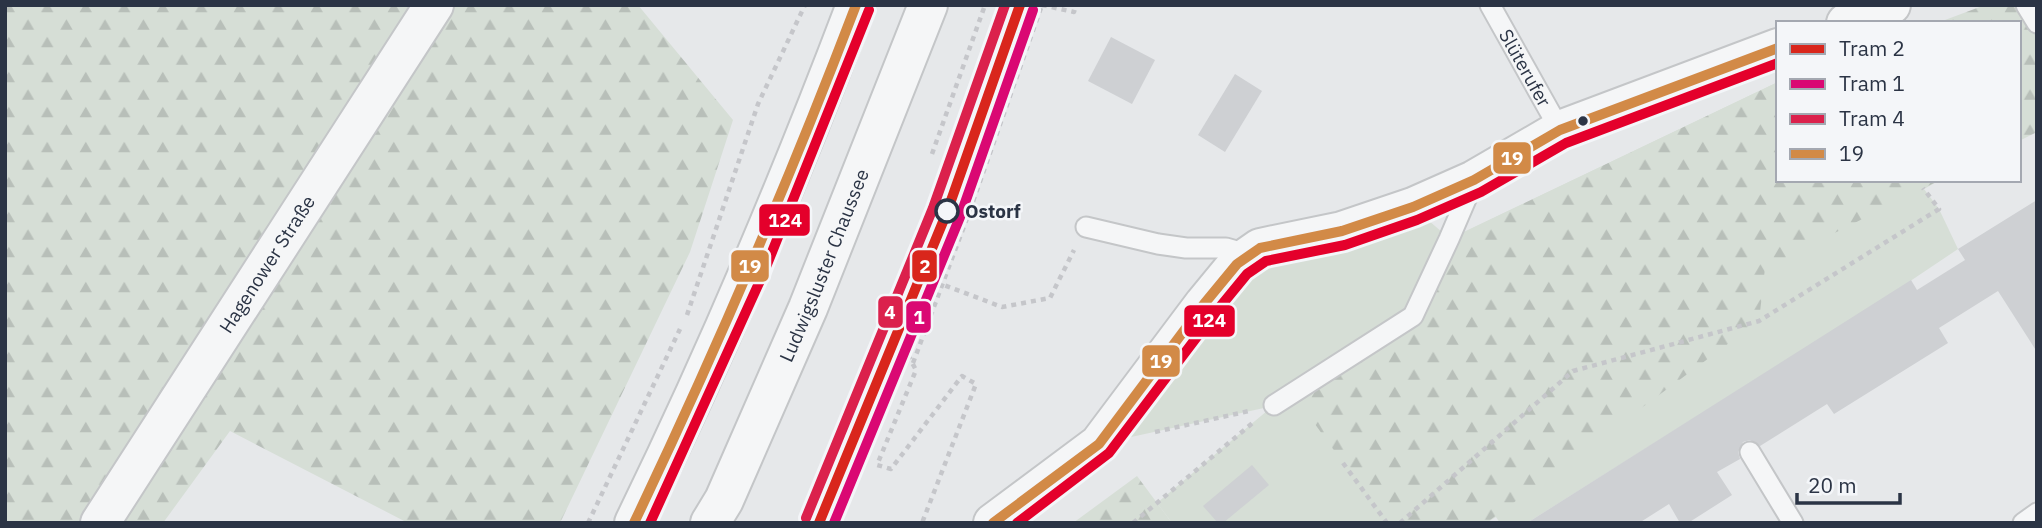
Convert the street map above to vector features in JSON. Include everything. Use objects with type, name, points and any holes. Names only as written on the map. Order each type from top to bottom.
[{"type":"street","name":"Hagenower Straße","points":[[100,523],[434,5]]},
{"type":"street","points":[[634,523],[729,323],[797,159],[856,5]]},
{"type":"street","name":"Ludwigsluster Chaussee","points":[[710,523],[724,499],[808,308],[929,5]]},
{"type":"street","points":[[993,523],[1099,444],[1203,304],[1244,259],[1259,248],[1342,231],[1413,207],[1474,180],[1560,130],[1776,49]]},
{"type":"lane","name":"Slüterufer","points":[[1490,5],[1560,130]]},
{"type":"lane","points":[[2026,5],[2037,23]]},
{"type":"lane","points":[[1275,405],[1413,316],[1450,239],[1474,180]]},
{"type":"lane","points":[[1086,227],[1158,244],[1186,248],[1226,248],[1244,259]]},
{"type":"lane","points":[[1749,452],[1793,523]]},
{"type":"lane","points":[[2023,523],[2037,513]]},
{"type":"path","points":[[588,523],[688,314],[758,104],[805,5]]},
{"type":"path","points":[[932,155],[985,5]]},
{"type":"path","points":[[913,364],[1042,5],[1073,12],[1076,5]]},
{"type":"path","points":[[1400,523],[1573,371],[1759,321],[1938,209],[1923,188]]},
{"type":"path","points":[[962,210],[969,213]]},
{"type":"path","points":[[936,282],[1002,307],[1050,298],[1063,272]]},
{"type":"path","points":[[908,355],[916,370],[877,465],[891,469],[962,376],[976,383],[922,523]]},
{"type":"path","points":[[1153,432],[1275,405]]},
{"type":"path","points":[[1133,523],[1275,405]]},
{"type":"path","points":[[1343,463],[1387,523]]},
{"type":"green space","points":[[5,5],[638,5],[733,120],[690,252],[560,523],[408,523],[230,431],[163,523],[5,523]]},
{"type":"green space","points":[[1985,5],[2026,5],[2037,23],[2037,132],[2021,140],[2021,21],[1942,21]]},
{"type":"green space","points":[[1776,83],[1776,182],[1936,182],[1924,189],[1939,209],[1958,249],[1888,296],[1527,523],[1500,523],[1496,517],[1486,523],[1172,523],[1157,503],[1273,406],[1099,444],[1204,304],[1294,243],[1413,207],[1450,239]]},
{"type":"green space","points":[[1776,83],[1776,182],[1936,182],[1765,268],[1759,321],[1486,523],[1387,523],[1293,394],[1412,316],[1449,239]]},
{"type":"green space","points":[[1137,476],[1172,523],[1073,523]]},
{"type":"building","points":[[1111,37],[1155,60],[1132,104],[1088,81]]},
{"type":"building","points":[[1235,74],[1262,91],[1225,152],[1198,135]]},
{"type":"building","points":[[2037,200],[2037,352],[1998,291],[1939,328],[1948,343],[1834,414],[1827,404],[1760,446],[1750,440],[1743,442],[1738,452],[1740,459],[1717,472],[1732,495],[1688,523],[1680,523],[1669,504],[1639,523],[1527,523],[1911,280],[1917,290],[1965,260],[1958,249]]},
{"type":"building","points":[[1252,465],[1269,485],[1223,523],[1218,523],[1203,506]]},
{"type":"tram line","name":"4","points":[[806,518],[933,208],[1005,5]]},
{"type":"tram line","name":"2","points":[[819,523],[947,212],[1020,5]]},
{"type":"tram line","name":"1","points":[[834,523],[960,217],[1033,10]]},
{"type":"transit line","name":"19","points":[[634,523],[750,266],[856,5]]},
{"type":"transit line","name":"124","points":[[650,523],[764,272],[869,10]]},
{"type":"transit line","name":"19","points":[[993,523],[1099,444],[1204,304],[1237,264],[1260,248],[1342,231],[1413,207],[1474,180],[1560,130],[1776,49]]},
{"type":"transit line","name":"124","points":[[1017,523],[1109,453],[1215,313],[1247,274],[1266,261],[1345,245],[1417,220],[1481,192],[1566,143],[1776,64]]},
{"type":"place","name":"Ostorf","points":[[947,211]]}]
